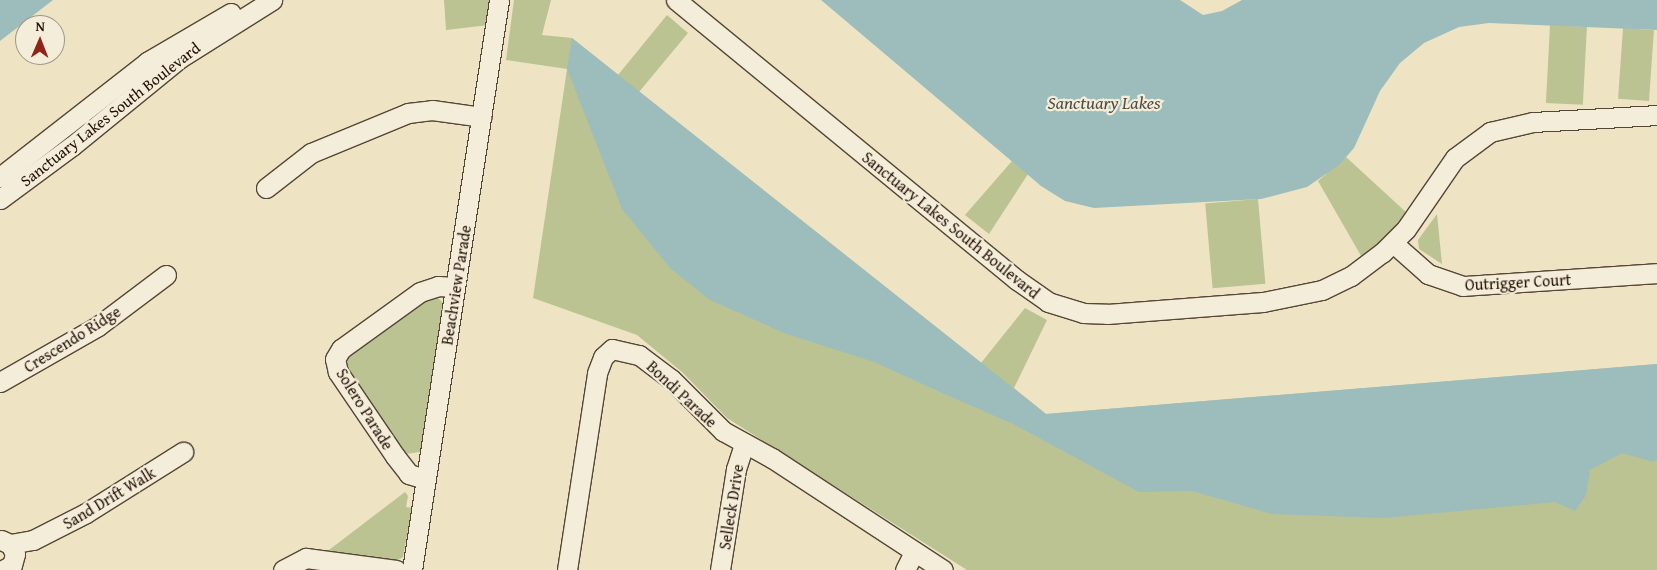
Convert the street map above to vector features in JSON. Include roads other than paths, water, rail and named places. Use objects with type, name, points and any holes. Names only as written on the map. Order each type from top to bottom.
[{"type":"street","name":"Sanctuary Lakes South Boulevard","points":[[0,177],[147,62],[208,24],[262,0]]},
{"type":"street","name":"Sanctuary Lakes South Boulevard","points":[[0,199],[72,146],[180,58],[272,0]]},
{"type":"street","name":"Beachview Parade","points":[[412,570],[499,0]]},
{"type":"street","name":"Sanctuary Lakes South Boulevard","points":[[676,0],[1017,280],[1058,306],[1107,314],[1284,300],[1335,284],[1370,263],[1393,243],[1455,158],[1490,132],[1533,122],[1657,115]]},
{"type":"street","points":[[266,188],[311,153],[398,116],[432,110],[482,117]]},
{"type":"street","name":"Outrigger Court","points":[[1393,243],[1428,274],[1463,286],[1657,273]]},
{"type":"street","name":"Crescendo Ridge","points":[[0,382],[98,326],[168,270]]},
{"type":"street","name":"Solero Parade","points":[[427,472],[395,456],[338,372],[327,360],[420,292],[429,280],[440,273],[457,278]]},
{"type":"street","name":"Bondi Parade","points":[[567,570],[597,374],[606,352],[620,350],[639,355],[671,379],[723,432],[772,458],[943,570]]},
{"type":"street","name":"Selleck Drive","points":[[720,570],[736,469],[744,444]]},
{"type":"street","name":"Sand Drift Walk","points":[[7,552],[105,503],[182,452]]},
{"type":"street","points":[[905,570],[914,552]]},
{"type":"street","points":[[282,570],[306,558],[396,570]]},
{"type":"water","points":[[0,0],[53,0],[34,15],[15,15],[15,29],[0,41]]},
{"type":"water","name":"Sanctuary Lakes","points":[[821,0],[1180,0],[1203,15],[1222,11],[1242,0],[1657,0],[1657,30],[1489,23],[1459,27],[1424,43],[1400,63],[1380,91],[1354,148],[1339,165],[1307,187],[1261,199],[1094,208],[1065,201],[1041,186]]},
{"type":"water","points":[[572,38],[1046,414],[1657,364],[1657,459],[1654,462],[1622,453],[1590,470],[1586,495],[1575,511],[1555,502],[1385,518],[1272,514],[1192,491],[1139,492],[1013,424],[874,362],[784,333],[710,300],[670,268],[622,209],[567,69]]}]
